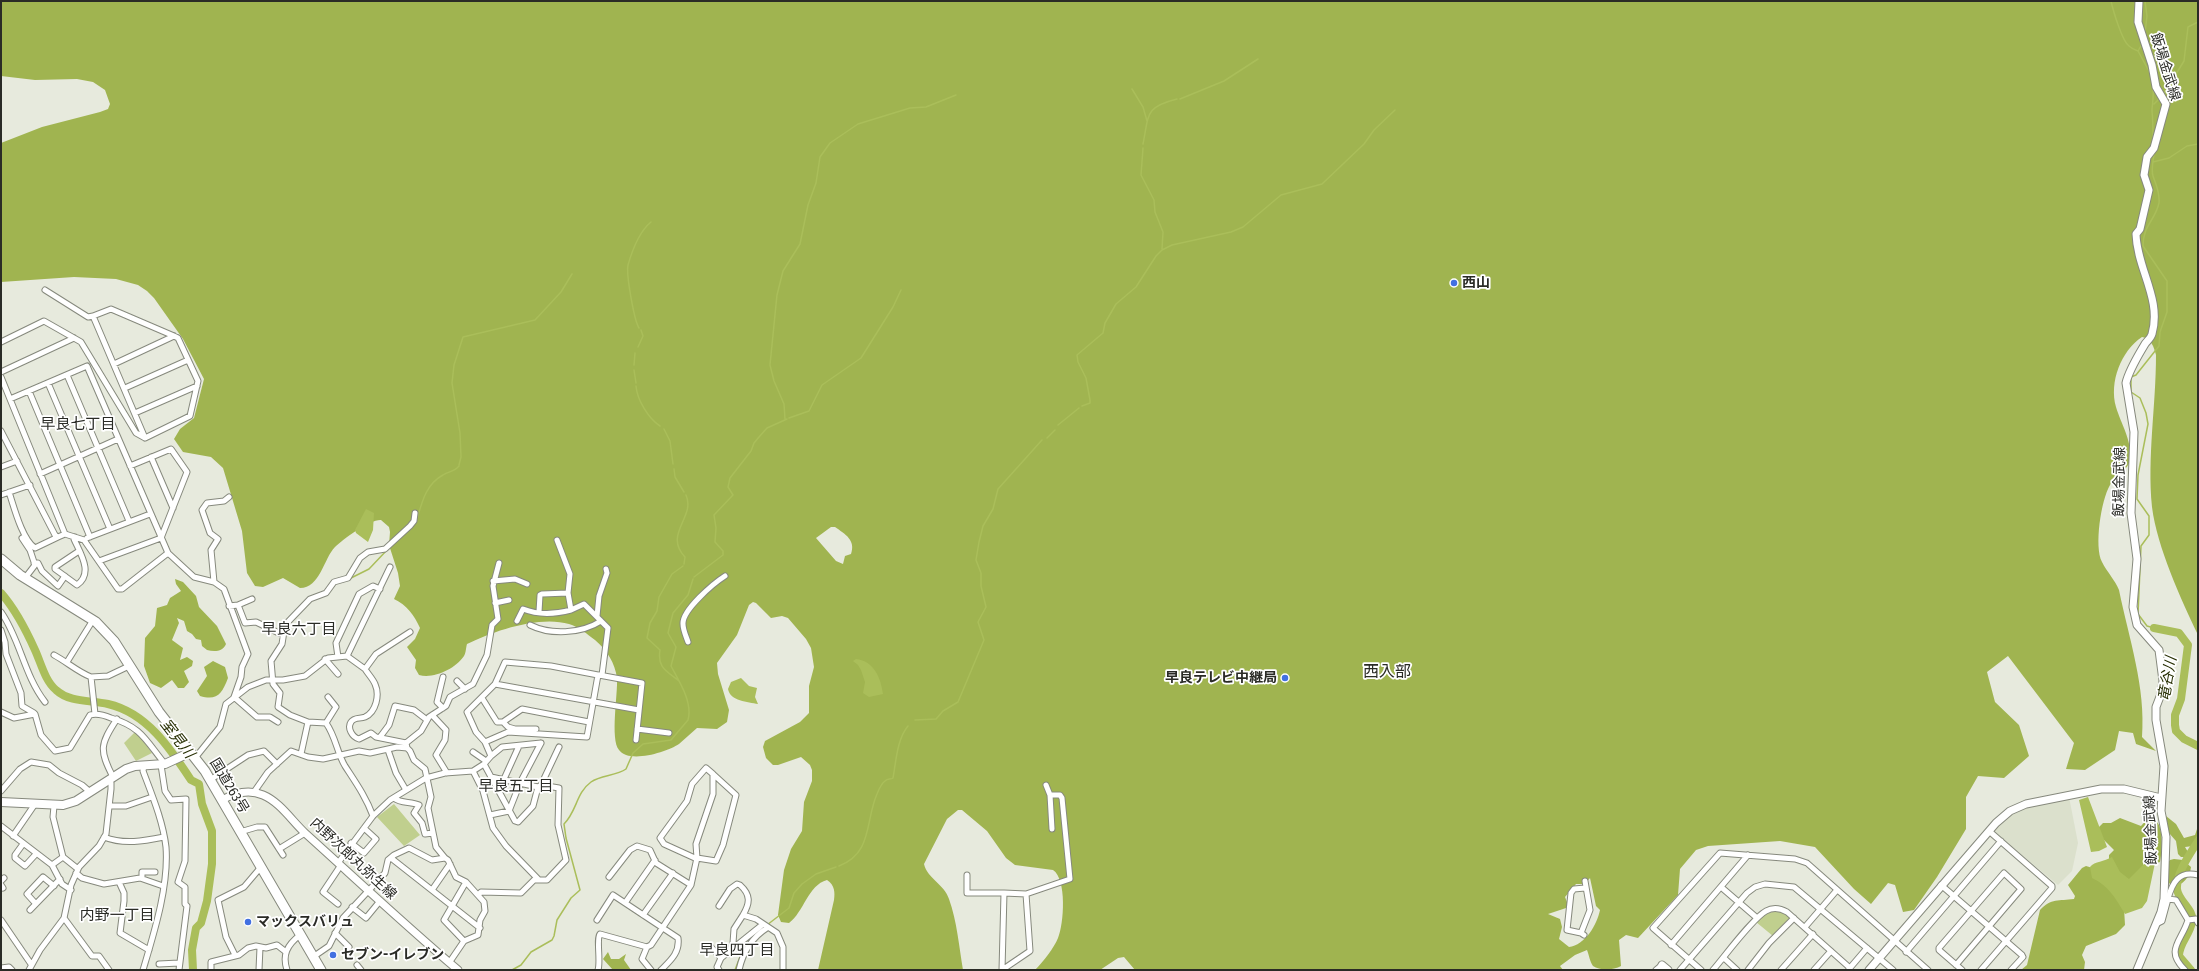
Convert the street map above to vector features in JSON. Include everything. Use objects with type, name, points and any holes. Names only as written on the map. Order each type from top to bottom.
[{"type":"highway","name":"国道263号","points":[[1,559],[24,578],[93,620],[114,641],[159,712],[193,755],[210,780],[321,970]]},
{"type":"main road","name":"飯場金武線","points":[[2137,970],[2156,924],[2164,899],[2166,854],[2161,798],[2164,766],[2156,720],[2156,708],[2161,694],[2163,681],[2159,650],[2137,625],[2133,607],[2137,559],[2131,513],[2134,432],[2126,383],[2128,376],[2152,335],[2155,307],[2140,259],[2136,234],[2140,229],[2148,190],[2144,175],[2147,157],[2154,148],[2166,104],[2156,87],[2152,66],[2138,22],[2139,1]]},
{"type":"main road","points":[[1,802],[54,806],[71,803],[126,769],[144,765],[163,764],[193,755]]},
{"type":"main road","points":[[1869,970],[2005,814],[2021,806],[2101,789],[2124,789],[2161,798]]},
{"type":"main road","points":[[222,800],[232,794],[254,792]]},
{"type":"main road","name":"内野次郎丸弥生線","points":[[254,792],[271,800],[304,833],[458,970]]},
{"type":"street","points":[[45,290],[88,317],[111,309],[178,338],[198,381],[190,416],[145,438]]},
{"type":"street","points":[[93,316],[125,388],[145,438]]},
{"type":"street","points":[[1,342],[44,321],[81,342],[136,433],[145,438]]},
{"type":"street","points":[[114,364],[174,336]]},
{"type":"street","points":[[1,372],[74,338]]},
{"type":"street","points":[[125,388],[188,360]]},
{"type":"street","points":[[10,399],[93,363]]},
{"type":"street","points":[[87,366],[168,553],[194,577],[214,582],[224,589],[248,654],[242,667],[241,677],[234,697]]},
{"type":"street","points":[[67,375],[129,521]]},
{"type":"street","points":[[1,377],[66,534]]},
{"type":"street","points":[[48,383],[110,529]]},
{"type":"street","points":[[135,413],[197,386]]},
{"type":"street","points":[[29,391],[90,537]]},
{"type":"street","points":[[1,431],[58,537]]},
{"type":"street","points":[[40,474],[118,439]]},
{"type":"street","points":[[99,561],[161,538],[187,472],[172,449],[130,466]]},
{"type":"street","points":[[151,457],[173,508]]},
{"type":"street","points":[[1,467],[17,461]]},
{"type":"street","points":[[1,495],[30,485]]},
{"type":"street","points":[[8,492],[25,535],[31,545],[35,548],[66,534],[84,540],[118,589],[122,589],[168,553]]},
{"type":"street","points":[[214,582],[211,550],[218,539],[210,532],[202,510],[207,503],[224,501],[229,497]]},
{"type":"street","points":[[326,723],[308,722],[280,710],[278,707],[280,693],[273,680],[272,658],[282,644],[284,625],[310,599],[326,593],[334,582],[348,578],[356,562],[364,555],[385,549],[410,526],[416,514],[415,513]]},
{"type":"street","points":[[84,540],[150,514]]},
{"type":"street","points":[[75,536],[74,539],[85,564],[85,573],[80,583],[77,585],[55,567],[79,552]]},
{"type":"street","points":[[22,538],[30,550],[35,566],[28,571],[24,578]]},
{"type":"street","points":[[557,540],[570,574],[568,593],[571,610]]},
{"type":"street","points":[[34,563],[38,563],[42,570],[58,586],[65,576]]},
{"type":"street","points":[[254,792],[276,764],[291,751],[323,759],[332,759],[340,754],[359,751],[370,753],[407,745],[421,731],[427,720],[443,708],[450,696],[473,684],[487,655],[492,625],[498,619],[493,595],[493,582],[499,563]]},
{"type":"street","points":[[346,656],[390,567]]},
{"type":"street","points":[[597,616],[599,596],[607,573],[606,569]]},
{"type":"street","points":[[688,642],[682,622],[684,618],[702,593],[725,576]]},
{"type":"street","points":[[493,582],[515,579],[527,584]]},
{"type":"street","points":[[338,657],[336,643],[360,594],[373,586],[380,589]]},
{"type":"street","points":[[539,612],[540,595],[568,593]]},
{"type":"street","points":[[229,606],[238,605],[252,599]]},
{"type":"street","points":[[495,602],[509,600]]},
{"type":"street","points":[[485,742],[508,732],[586,737],[600,675],[608,628],[584,604],[571,610],[539,612],[523,609],[518,621]]},
{"type":"street","points":[[238,605],[245,622],[256,622],[283,635]]},
{"type":"street","points":[[1,612],[15,637],[33,682],[45,702]]},
{"type":"street","points":[[67,662],[93,620]]},
{"type":"street","points":[[530,625],[541,631],[552,632],[587,627],[601,621]]},
{"type":"street","points":[[1,630],[5,642],[6,654],[21,693],[22,706],[35,714],[41,735],[55,752],[70,748],[75,742],[84,722],[90,715],[94,714],[117,719],[142,732],[163,764],[165,791],[171,800],[186,799],[185,861],[178,882],[185,887],[185,904],[187,906],[179,970]]},
{"type":"street","points":[[365,668],[376,654],[410,632]]},
{"type":"street","points":[[54,655],[67,662],[82,674],[91,677],[108,676],[129,666]]},
{"type":"street","points":[[193,755],[220,727],[224,708],[234,697],[261,682],[305,676],[325,659],[338,657],[346,656],[365,668],[376,688],[376,705],[369,714],[352,720],[350,729],[357,739],[371,733],[407,745],[414,760],[425,769],[431,796],[428,808],[436,847],[450,864],[456,877],[466,882],[484,902],[485,911],[480,920],[478,935],[464,942],[449,963]]},
{"type":"street","points":[[325,659],[338,674]]},
{"type":"street","points":[[491,756],[485,742],[476,732],[467,716],[467,712],[496,684],[505,662],[551,666],[642,682],[636,740]]},
{"type":"street","points":[[91,677],[94,714]]},
{"type":"street","points":[[443,677],[437,702],[443,708]]},
{"type":"street","points":[[457,681],[465,689]]},
{"type":"street","points":[[496,684],[639,710]]},
{"type":"street","points":[[234,697],[257,718],[270,717],[278,722]]},
{"type":"street","points":[[326,723],[336,707],[328,698]]},
{"type":"street","points":[[482,698],[497,722],[503,722],[522,709],[589,722]]},
{"type":"street","points":[[380,737],[389,725],[395,706],[414,710],[427,720]]},
{"type":"street","points":[[1,712],[14,718],[35,714]]},
{"type":"street","points":[[432,715],[446,730],[445,740],[436,755],[447,773]]},
{"type":"street","points":[[1,920],[30,967],[64,918],[77,871],[99,846],[104,837],[110,806],[111,778],[102,746],[105,737],[117,719]]},
{"type":"street","points":[[301,754],[308,722]]},
{"type":"street","points":[[503,722],[508,727],[515,729],[536,730]]},
{"type":"street","points":[[326,723],[332,732],[344,765],[358,784],[373,816]]},
{"type":"street","points":[[637,729],[669,733]]},
{"type":"street","points":[[338,904],[323,892],[352,843],[373,816],[394,798],[426,778],[447,773],[473,771],[485,763],[502,747],[541,743],[520,782],[508,811]]},
{"type":"street","points":[[504,779],[519,746]]},
{"type":"street","points":[[473,752],[485,763],[508,811],[515,821],[518,822],[533,806],[540,786],[559,747]]},
{"type":"street","points":[[388,750],[396,773],[406,790]]},
{"type":"street","points":[[210,780],[248,755],[264,751],[276,764]]},
{"type":"street","points":[[1,791],[20,769],[31,762],[49,765],[59,773],[82,785],[90,792]]},
{"type":"street","points":[[143,970],[149,950],[163,886],[166,861],[164,837],[143,771],[144,765]]},
{"type":"street","points":[[706,768],[714,774],[734,792],[735,799],[723,845],[716,861],[697,858],[664,844],[660,838],[687,801],[692,784],[706,768]]},
{"type":"street","points":[[473,771],[484,791],[493,828],[506,846],[538,879]]},
{"type":"street","points":[[651,970],[642,959],[647,947],[651,945],[691,885],[697,858],[696,844],[713,794],[714,774]]},
{"type":"street","points":[[478,895],[481,892],[521,893],[534,880],[547,880],[566,860],[558,825],[559,788],[491,777]]},
{"type":"street","points":[[1046,785],[1050,795],[1052,828]]},
{"type":"street","points":[[967,875],[967,893],[1026,894],[1070,879],[1062,798],[1060,795],[1050,795]]},
{"type":"street","points":[[110,806],[126,806],[152,797]]},
{"type":"street","points":[[394,798],[407,803],[413,802],[419,805],[414,813],[422,823],[424,834],[433,833]]},
{"type":"street","points":[[13,836],[35,804]]},
{"type":"street","points":[[54,806],[53,817],[63,857],[82,878],[104,884],[142,878],[163,886]]},
{"type":"street","points":[[490,814],[508,811]]},
{"type":"street","points":[[1,826],[52,865],[62,884],[71,890]]},
{"type":"street","points":[[240,832],[257,827],[265,827],[283,855]]},
{"type":"street","points":[[352,843],[364,853],[376,839],[364,828]]},
{"type":"street","points":[[1981,970],[2052,888],[2052,886],[1989,831]]},
{"type":"street","points":[[279,849],[304,833]]},
{"type":"street","points":[[104,837],[117,842],[164,837]]},
{"type":"street","points":[[1906,952],[2000,841]]},
{"type":"street","points":[[23,844],[15,855],[15,858],[25,866],[36,854]]},
{"type":"street","points":[[609,877],[630,850],[637,846],[650,850],[660,866],[691,885]]},
{"type":"street","points":[[313,957],[329,946],[342,918],[385,873],[391,858],[409,848],[432,860],[445,858]]},
{"type":"street","points":[[1702,970],[1653,928],[1720,853],[1803,861],[1928,970]]},
{"type":"street","points":[[1671,944],[1748,855]]},
{"type":"street","points":[[52,865],[63,857]]},
{"type":"street","points":[[391,858],[480,928]]},
{"type":"street","points":[[625,903],[655,860]]},
{"type":"street","points":[[432,890],[450,864]]},
{"type":"street","points":[[235,955],[226,937],[218,900],[244,887],[261,867]]},
{"type":"street","points":[[142,878],[142,872],[155,872]]},
{"type":"street","points":[[643,915],[673,873]]},
{"type":"street","points":[[1956,964],[2021,889],[2002,874],[1939,948],[1962,970]]},
{"type":"street","points":[[2156,924],[2162,921],[2172,885],[2179,877],[2188,874],[2198,875]]},
{"type":"street","points":[[36,904],[27,894],[43,877],[54,886]]},
{"type":"street","points":[[30,910],[60,879]]},
{"type":"street","points":[[1585,881],[1590,910],[1583,934],[1567,930],[1571,893],[1574,889],[1585,888]]},
{"type":"street","points":[[119,882],[124,893],[120,933],[149,950]]},
{"type":"street","points":[[464,942],[444,920],[466,882]]},
{"type":"street","points":[[719,906],[730,889],[737,884],[740,885],[749,898],[749,904],[734,929],[733,943],[728,954]]},
{"type":"street","points":[[1680,970],[1738,902],[1755,887],[1772,884],[1794,887],[1822,908],[1891,969]]},
{"type":"street","points":[[1942,885],[2022,955],[2023,958],[2011,970]]},
{"type":"street","points":[[1721,887],[1757,918]]},
{"type":"street","points":[[1805,927],[1837,890]]},
{"type":"street","points":[[1002,970],[1004,893]]},
{"type":"street","points":[[1002,970],[1030,951],[1026,894]]},
{"type":"street","points":[[597,920],[613,895],[678,938],[679,945],[676,954],[661,970]]},
{"type":"street","points":[[2168,899],[2176,900],[2188,920]]},
{"type":"street","points":[[352,906],[366,918],[380,902]]},
{"type":"street","points":[[1713,970],[1757,918],[1766,910],[1778,908],[1787,912],[1805,927],[1849,969],[1866,948]]},
{"type":"street","points":[[743,916],[756,919],[765,927],[774,930],[781,940],[783,970]]},
{"type":"street","points":[[64,918],[92,956],[99,956],[109,970]]},
{"type":"street","points":[[1748,970],[1769,943],[1794,918]]},
{"type":"street","points":[[2188,920],[2197,921]]},
{"type":"street","points":[[2185,970],[2176,959],[2175,950],[2188,920]]},
{"type":"street","points":[[719,970],[717,967],[721,958],[765,927]]},
{"type":"street","points":[[739,970],[742,955],[754,938],[765,927]]},
{"type":"street","points":[[335,933],[349,947]]},
{"type":"street","points":[[598,970],[600,953],[598,938],[600,934],[647,947]]},
{"type":"street","points":[[1781,970],[1813,934]]},
{"type":"street","points":[[287,970],[284,959],[286,952],[290,944],[300,935]]},
{"type":"street","points":[[211,970],[210,962],[235,955],[248,948],[266,948],[277,945],[286,952]]},
{"type":"street","points":[[710,946],[721,958]]},
{"type":"street","points":[[259,970],[260,947]]},
{"type":"street","points":[[1814,970],[1831,951]]},
{"type":"street","points":[[1724,958],[1737,970]]},
{"type":"street","points":[[159,964],[179,963]]},
{"type":"street","points":[[1,968],[9,967],[12,970]]},
{"type":"street","points":[[1656,970],[1665,968]]},
{"type":"shaded area","points":[[1,1],[2198,1],[2198,635],[2170,572],[2155,523],[2152,507],[2151,450],[2156,355],[2150,341],[2142,337],[2128,350],[2118,368],[2114,387],[2116,407],[2128,439],[2130,459],[2125,470],[2112,482],[2107,492],[2101,512],[2099,546],[2102,562],[2119,590],[2132,645],[2142,700],[2142,737],[2156,751],[2136,744],[2133,733],[2119,731],[2115,750],[2085,770],[2066,769],[2074,743],[2008,656],[1987,672],[1995,702],[2019,725],[2029,756],[2004,778],[1978,776],[1966,797],[1966,829],[1937,877],[1914,910],[1903,912],[1895,885],[1888,883],[1871,904],[1854,889],[1815,847],[1780,841],[1708,846],[1696,850],[1680,869],[1678,895],[1638,938],[1626,935],[1619,940],[1621,966],[1611,969],[1599,969],[1593,966],[1587,950],[1575,955],[1560,966],[1563,970],[1135,970],[1124,957],[1118,958],[1100,970],[1035,970],[1045,959],[1058,938],[1063,913],[1061,882],[1053,870],[1015,865],[1006,858],[987,831],[962,810],[958,810],[947,819],[924,864],[929,873],[947,894],[952,907],[963,970],[818,970],[834,900],[832,884],[827,880],[815,887],[799,912],[789,923],[781,922],[778,915],[784,870],[791,849],[802,831],[804,802],[812,781],[812,770],[810,765],[801,757],[778,765],[773,765],[766,758],[763,747],[765,741],[800,722],[809,713],[809,686],[814,667],[811,648],[806,639],[788,618],[782,616],[771,618],[756,603],[753,602],[749,605],[737,635],[717,663],[718,674],[729,710],[727,722],[717,729],[697,728],[679,744],[666,750],[648,755],[631,756],[624,754],[619,750],[616,744],[615,727],[617,678],[612,662],[607,652],[595,640],[573,625],[557,622],[531,623],[490,634],[467,644],[464,656],[450,669],[431,676],[419,675],[415,668],[416,660],[407,647],[415,639],[420,628],[410,611],[403,604],[394,599],[400,586],[398,573],[389,545],[389,527],[381,520],[364,526],[335,547],[317,578],[307,587],[300,588],[283,578],[263,587],[255,586],[247,573],[242,531],[223,468],[211,457],[183,452],[174,439],[180,429],[194,418],[204,379],[183,339],[154,298],[138,285],[116,279],[74,277],[1,282],[1,143],[42,127],[100,112],[108,109],[110,104],[105,90],[93,82],[77,79],[35,80],[1,76]],"holes":[[[831,527],[835,527],[846,535],[851,541],[851,554],[845,556],[843,564],[836,561],[816,538]],[[1590,878],[1596,906],[1600,910],[1593,928],[1585,938],[1569,947],[1559,939],[1562,927],[1560,919],[1548,914],[1569,907],[1565,897],[1576,884],[1585,884]]]},
{"type":"shaded area","points":[[366,509],[374,513],[373,530],[368,542],[356,533],[355,530]]},
{"type":"shaded area","points":[[175,579],[183,582],[196,596],[199,607],[217,626],[226,644],[223,649],[218,651],[207,650],[202,646],[201,640],[196,639],[187,631],[184,621],[177,618],[179,623],[172,640],[183,648],[180,660],[187,657],[193,661],[192,666],[184,671],[189,682],[184,688],[178,688],[172,680],[161,688],[150,683],[144,666],[145,638],[155,626],[157,608],[167,605],[170,598],[181,591],[176,584]]},
{"type":"shaded area","points":[[856,659],[868,663],[876,671],[883,694],[869,697],[863,693],[865,682],[861,670],[853,661]]},
{"type":"shaded area","points":[[213,661],[225,667],[228,678],[221,692],[215,697],[211,698],[200,696],[197,691],[207,676],[204,667]]},
{"type":"shaded area","points":[[741,678],[749,686],[757,688],[755,697],[758,704],[745,702],[729,693],[728,689],[731,682]]},
{"type":"shaded area","points":[[136,731],[152,753],[136,761],[124,743]]},
{"type":"shaded area","points":[[2069,797],[2078,843],[2072,871],[2058,885],[1994,832],[2003,819],[2018,809]]},
{"type":"shaded area","points":[[2088,797],[2107,847],[2099,851],[2091,852],[2079,800]]},
{"type":"shaded area","points":[[394,804],[420,835],[404,846],[377,817]]},
{"type":"shaded area","points":[[2166,816],[2176,824],[2184,838],[2195,835],[2198,826],[2198,834],[2193,846],[2185,847],[2188,852],[2185,857],[2181,857],[2178,854],[2176,841],[2169,833]]},
{"type":"shaded area","points":[[2149,817],[2157,822],[2161,833],[2162,844],[2160,862],[2153,864],[2146,859],[2143,859],[2143,870],[2129,883],[2109,861],[2109,855],[2114,850],[2101,837],[2098,828],[2103,823],[2111,823],[2120,818],[2141,826]]},
{"type":"shaded area","points":[[2112,857],[2120,872],[2129,879],[2147,861],[2155,863],[2147,901],[2142,908],[2125,914],[2115,898],[2103,884],[2092,878],[2090,867]]},
{"type":"shaded area","points":[[2170,860],[2183,860],[2191,867],[2185,880],[2173,887],[2167,881],[2167,864]]},
{"type":"shaded area","points":[[2086,866],[2096,869],[2124,908],[2125,925],[2116,934],[2086,946],[2082,955],[2085,962],[2084,970],[2021,970],[2027,965],[2040,910],[2052,902],[2074,899],[2075,896],[2068,885],[2082,868]]},
{"type":"shaded area","points":[[1775,911],[1781,911],[1790,917],[1789,921],[1773,936],[1756,922],[1763,915]]},
{"type":"shaded area","points":[[608,952],[611,959],[619,959],[626,954],[624,960],[631,970],[613,970],[603,959]]},
{"type":"waterway","points":[[2111,1],[2118,25],[2126,43],[2138,51]]},
{"type":"waterway","points":[[2145,1],[2147,16],[2145,33]]},
{"type":"waterway","points":[[2163,95],[2184,61],[2188,27],[2198,22]]},
{"type":"waterway","points":[[2142,44],[2138,51],[2150,73]]},
{"type":"waterway","points":[[1180,99],[1224,81],[1258,59]]},
{"type":"waterway","points":[[1132,89],[1143,107],[1147,121]]},
{"type":"waterway","points":[[2153,89],[2153,140]]},
{"type":"waterway","points":[[785,419],[784,404],[774,381],[770,365],[777,295],[783,271],[800,244],[808,205],[816,183],[820,157],[830,143],[858,124],[910,108],[926,107],[956,95]]},
{"type":"waterway","points":[[2154,104],[2160,98]]},
{"type":"waterway","points":[[1143,144],[1146,125],[1150,113],[1159,105],[1177,99]]},
{"type":"waterway","points":[[1082,406],[1090,403],[1090,400],[1086,378],[1078,362],[1077,355],[1103,333],[1105,323],[1116,304],[1136,287],[1156,256],[1162,250],[1172,245],[1231,232],[1243,227],[1281,195],[1322,184],[1364,144],[1374,130],[1395,110]]},
{"type":"waterway","points":[[2153,162],[2169,158],[2187,146],[2198,144]]},
{"type":"waterway","points":[[1143,148],[1141,175],[1154,200],[1155,212],[1163,232],[1162,249]]},
{"type":"waterway","points":[[2154,154],[2152,174],[2158,192],[2159,203],[2145,233],[2143,246],[2167,281],[2167,312],[2160,332],[2159,346],[2136,375],[2131,377],[2131,392],[2140,398],[2146,413],[2148,424],[2138,475],[2137,499],[2149,516],[2149,535],[2141,546],[2138,614],[2147,626],[2154,628]]},
{"type":"waterway","points":[[639,328],[631,297],[628,278],[628,265],[640,236],[651,222]]},
{"type":"waterway","points":[[459,465],[461,457],[460,433],[452,383],[454,365],[463,337],[535,320],[561,292],[572,274]]},
{"type":"waterway","points":[[789,418],[809,411],[822,385],[861,358],[893,307],[901,290]]},
{"type":"waterway","points":[[638,347],[643,336],[641,330]]},
{"type":"waterway","points":[[634,365],[635,353]]},
{"type":"waterway","points":[[634,370],[636,383]]},
{"type":"waterway","points":[[636,386],[644,409],[660,426]]},
{"type":"waterway","points":[[1058,425],[1079,408]]},
{"type":"waterway","points":[[694,577],[723,555],[723,551],[715,542],[716,528],[714,515],[733,495],[728,487],[730,478],[751,451],[754,443],[767,428],[787,419]]},
{"type":"waterway","points":[[664,429],[670,441],[673,464]]},
{"type":"waterway","points":[[1047,438],[1055,430]]},
{"type":"waterway","points":[[915,720],[936,719],[943,711],[958,702],[984,640],[978,622],[986,607],[981,586],[981,573],[976,560],[983,526],[993,509],[998,489],[1042,440]]},
{"type":"waterway","points":[[417,519],[421,506],[432,483],[459,466]]},
{"type":"waterway","points":[[674,469],[675,477],[684,492]]},
{"type":"waterway","points":[[684,564],[685,557],[679,549],[677,541],[678,533],[687,511],[688,503],[686,495]]},
{"type":"waterway","points":[[349,579],[369,569],[387,550]]},
{"type":"waterway","points":[[679,681],[664,668],[660,661],[660,650],[647,638],[650,623],[657,611],[659,597],[672,574],[683,566]]},
{"type":"waterway","points":[[512,970],[521,965],[531,952],[552,940],[557,920],[571,898],[580,890],[566,838],[564,824],[572,814],[582,791],[591,782],[626,769],[633,753],[643,744],[671,740],[688,720],[689,706],[687,699],[671,666],[676,647],[668,633],[673,613],[688,595],[693,579]]},
{"type":"waterway","name":"室見川","points":[[1,593],[20,620],[32,643],[46,677],[56,690],[74,699],[108,704],[134,715],[156,733],[175,756],[191,780],[199,784],[202,804],[212,831],[212,864],[207,901],[201,923],[196,928],[192,950],[193,970]]},
{"type":"waterway","name":"竜谷川","points":[[2154,628],[2179,633],[2188,645],[2181,699],[2175,715],[2175,725],[2176,731],[2184,739],[2198,746]]},
{"type":"waterway","points":[[839,866],[850,860],[858,853],[863,845],[873,804],[880,787],[884,782],[893,778],[901,737],[908,726]]},
{"type":"waterway","name":"竜谷川","points":[[2191,970],[2179,956],[2179,951],[2191,927],[2192,918],[2189,909],[2180,898],[2177,883],[2181,870],[2198,841]]},
{"type":"waterway","points":[[767,925],[789,908],[794,893],[802,884],[816,874],[836,867]]},
{"type":"waterway","points":[[735,970],[743,949],[756,933]]},
{"type":"place","name":"西山","points":[[1454,283]]},
{"type":"place","name":"早良テレビ中継局","points":[[1285,678]]},
{"type":"place","name":"マックスバリュ","points":[[248,922]]},
{"type":"place","name":"セブン-イレブン","points":[[333,955]]},
{"type":"district","name":"早良七丁目","points":[[78,425]]},
{"type":"district","name":"早良六丁目","points":[[299,630]]},
{"type":"district","name":"西入部","points":[[1387,673]]},
{"type":"district","name":"早良五丁目","points":[[516,787]]},
{"type":"district","name":"内野一丁目","points":[[117,916]]},
{"type":"district","name":"早良四丁目","points":[[737,951]]}]
